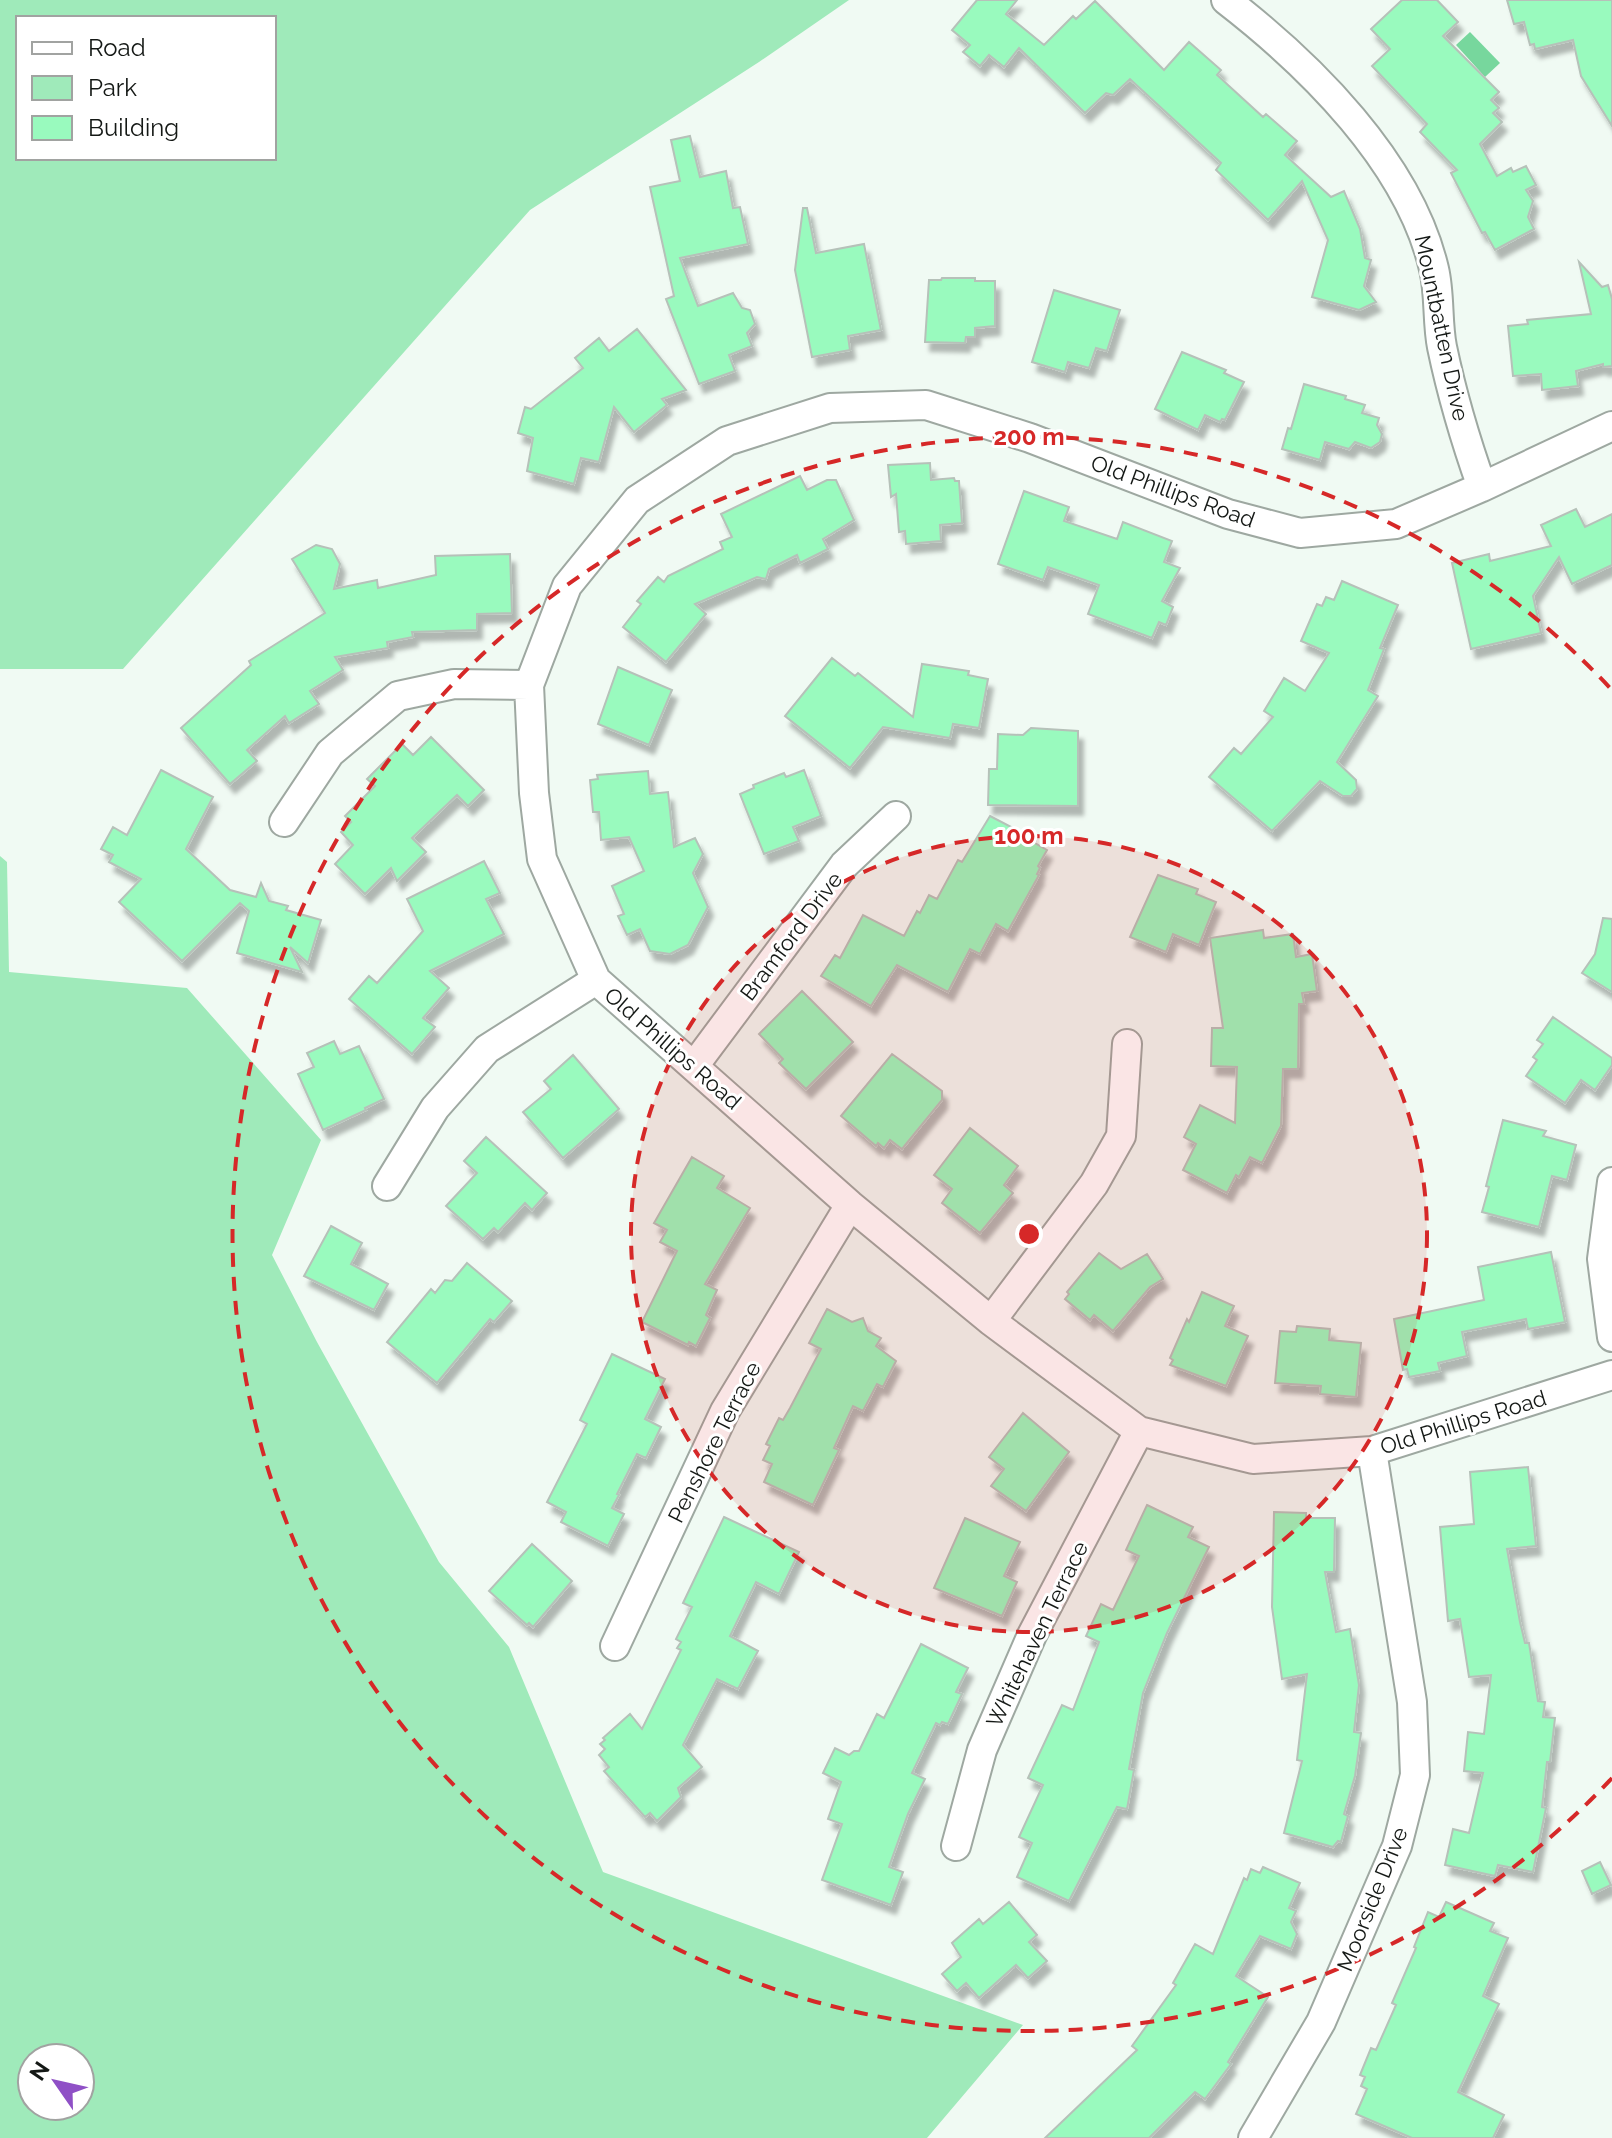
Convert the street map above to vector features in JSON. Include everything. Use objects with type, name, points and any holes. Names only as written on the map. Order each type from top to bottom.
[{"type":"street","name":"Mountbatten Drive","points":[[1226,0],[1294,58],[1339,106],[1392,172],[1413,208],[1434,271],[1442,346],[1469,451],[1482,487]]},
{"type":"street","name":"Old Phillips Road","points":[[1612,426],[1396,524],[1300,533],[1228,514],[1030,438],[926,405],[830,408],[727,441],[637,500],[567,586],[529,685],[534,793],[542,859],[596,980],[850,1205],[991,1321],[1139,1431],[1253,1459],[1372,1451],[1612,1375]]},
{"type":"street","points":[[284,822],[330,753],[398,696],[454,684],[529,685]]},
{"type":"street","name":"Bramford Drive","points":[[694,1066],[844,865],[896,816]]},
{"type":"street","points":[[387,1186],[435,1108],[487,1049],[596,980]]},
{"type":"street","points":[[991,1321],[1094,1184],[1121,1136],[1127,1044]]},
{"type":"street","points":[[1612,1182],[1602,1259],[1612,1337]]},
{"type":"street","name":"Penshore Terrace","points":[[615,1646],[725,1411],[850,1205]]},
{"type":"street","name":"Whitehaven Terrace","points":[[956,1846],[982,1750],[1032,1635],[1139,1431]]},
{"type":"street","name":"Moorside Drive","points":[[1253,2138],[1321,2022],[1397,1846],[1415,1775],[1412,1702],[1372,1451]]},
{"type":"green space","points":[[0,0],[849,0],[530,210],[123,669],[0,669]]},
{"type":"green space","points":[[0,856],[7,862],[9,972],[187,988],[321,1140],[272,1255],[439,1562],[509,1647],[603,1872],[1023,2025],[927,2138],[0,2138]]},
{"type":"shaded area","points":[[1470,32],[1500,63],[1485,77],[1456,45]]},
{"type":"building","points":[[977,0],[1017,0],[1006,14],[1044,45],[1073,16],[1076,19],[1095,1],[1164,70],[1189,42],[1221,70],[1217,75],[1263,117],[1266,114],[1297,141],[1285,155],[1331,197],[1344,191],[1360,229],[1365,258],[1371,260],[1364,286],[1376,302],[1359,310],[1312,297],[1328,240],[1302,181],[1268,220],[1216,170],[1221,163],[1130,79],[1113,95],[1106,93],[1085,113],[1019,48],[1004,67],[989,55],[980,66],[963,52],[970,45],[952,30]]},
{"type":"building","points":[[1402,0],[1437,0],[1458,22],[1443,36],[1499,92],[1491,100],[1499,108],[1493,113],[1502,122],[1480,144],[1497,176],[1511,168],[1513,172],[1526,166],[1536,185],[1526,190],[1533,201],[1528,217],[1534,229],[1495,250],[1485,232],[1482,233],[1451,173],[1457,170],[1420,132],[1427,124],[1372,66],[1390,49],[1371,29]]},
{"type":"building","points":[[1507,0],[1612,0],[1612,126],[1581,76],[1573,40],[1535,49],[1534,44],[1530,45],[1524,22],[1514,24]]},
{"type":"building","points":[[690,136],[700,177],[726,171],[733,208],[740,207],[748,244],[680,258],[698,306],[733,293],[742,308],[750,310],[755,324],[747,333],[752,346],[729,355],[735,371],[699,384],[666,299],[674,296],[650,187],[680,181],[671,140]]},
{"type":"building","points":[[803,208],[807,208],[816,253],[864,244],[881,330],[848,336],[850,350],[812,357],[795,270]]},
{"type":"building","points":[[1579,262],[1602,287],[1608,285],[1612,299],[1612,366],[1603,367],[1603,364],[1576,371],[1578,386],[1542,390],[1541,374],[1513,376],[1508,326],[1528,324],[1527,320],[1591,314]]},
{"type":"building","points":[[929,280],[995,281],[995,326],[975,328],[975,337],[966,337],[965,343],[925,342]]},
{"type":"building","points":[[1054,290],[1120,310],[1107,351],[1096,348],[1089,368],[1068,362],[1065,372],[1032,362]]},
{"type":"building","points":[[637,329],[686,390],[662,399],[667,405],[634,432],[614,407],[599,462],[581,458],[574,484],[527,471],[533,438],[518,433],[525,407],[531,409],[583,368],[575,358],[599,338],[609,351]]},
{"type":"building","points":[[1182,352],[1226,370],[1224,373],[1244,382],[1225,420],[1220,422],[1205,415],[1198,430],[1155,409]]},
{"type":"building","points":[[1304,384],[1365,405],[1362,413],[1379,418],[1380,442],[1371,448],[1355,442],[1349,449],[1325,442],[1320,460],[1282,449]]},
{"type":"building","points":[[930,463],[931,480],[954,478],[959,481],[962,523],[940,525],[941,541],[906,544],[905,531],[899,532],[896,494],[891,497],[888,465]]},
{"type":"building","points":[[800,476],[807,490],[827,480],[836,480],[854,520],[823,539],[828,549],[800,563],[797,555],[769,569],[766,579],[757,577],[695,604],[706,614],[666,662],[623,627],[641,604],[637,601],[658,577],[664,582],[668,576],[723,549],[720,542],[732,537],[721,514]]},
{"type":"building","points":[[1024,491],[1069,507],[1064,521],[1117,539],[1123,522],[1172,541],[1164,562],[1180,568],[1162,601],[1173,607],[1166,625],[1159,622],[1152,638],[1088,614],[1099,585],[1048,567],[1043,580],[998,564]]},
{"type":"building","points":[[1576,509],[1585,527],[1612,514],[1612,565],[1572,584],[1559,557],[1533,596],[1541,633],[1471,649],[1452,563],[1489,554],[1490,561],[1551,546],[1541,525]]},
{"type":"building","points":[[316,545],[332,549],[340,564],[334,589],[377,580],[378,588],[436,575],[435,556],[510,554],[512,613],[477,614],[477,630],[412,632],[413,637],[387,642],[388,648],[335,657],[343,670],[310,691],[319,704],[289,723],[285,716],[247,750],[257,761],[230,784],[181,728],[251,665],[249,661],[325,613],[292,559]]},
{"type":"building","points":[[1342,581],[1398,605],[1380,648],[1384,649],[1368,690],[1378,696],[1337,762],[1356,780],[1357,789],[1351,796],[1343,796],[1320,781],[1272,831],[1209,777],[1234,748],[1241,754],[1273,717],[1264,711],[1284,678],[1305,691],[1329,653],[1301,641],[1317,604],[1322,606],[1326,597],[1334,600]]},
{"type":"building","points":[[832,658],[855,676],[858,673],[913,717],[922,664],[969,671],[968,675],[988,679],[979,728],[953,724],[950,738],[883,727],[850,768],[785,716]]},
{"type":"building","points":[[618,667],[672,690],[649,745],[598,724]]},
{"type":"building","points":[[1031,728],[1078,731],[1078,806],[988,805],[989,769],[997,769],[998,734],[1023,735]]},
{"type":"building","points":[[431,737],[484,790],[468,806],[457,795],[412,838],[426,852],[397,881],[391,868],[365,894],[335,864],[353,845],[341,832],[351,822],[345,816],[375,786],[367,779],[402,744],[413,755]]},
{"type":"building","points":[[161,770],[213,797],[186,849],[230,890],[256,897],[261,883],[269,901],[288,906],[286,910],[321,920],[308,963],[290,947],[302,972],[237,953],[249,911],[240,903],[182,961],[119,902],[141,879],[109,862],[113,855],[101,849],[113,827],[127,835]]},
{"type":"building","points":[[804,770],[821,816],[793,827],[799,841],[764,854],[740,794],[754,788],[753,785],[784,773],[786,777]]},
{"type":"building","points":[[648,771],[650,794],[668,792],[674,847],[695,838],[703,854],[693,873],[708,907],[688,945],[670,954],[650,951],[640,929],[627,935],[618,916],[624,914],[612,886],[644,871],[629,837],[601,840],[599,812],[593,812],[590,780],[598,779],[597,775]]},
{"type":"building","points":[[990,816],[1036,840],[1035,843],[1047,850],[1038,866],[1039,875],[1008,931],[996,924],[980,954],[970,949],[948,992],[897,965],[871,1006],[821,976],[835,955],[840,958],[863,915],[904,936],[929,895],[937,899],[958,860],[962,862]]},
{"type":"building","points":[[484,861],[500,893],[486,899],[504,934],[430,971],[449,988],[423,1018],[435,1027],[412,1054],[349,999],[369,976],[377,983],[423,931],[407,899]]},
{"type":"building","points":[[1158,875],[1198,889],[1196,894],[1216,902],[1199,945],[1173,934],[1166,952],[1130,937]]},
{"type":"building","points":[[1603,918],[1612,919],[1612,992],[1582,973],[1595,954]]},
{"type":"building","points":[[1263,930],[1264,938],[1293,934],[1296,957],[1312,954],[1317,991],[1302,993],[1304,1004],[1299,1004],[1298,1069],[1283,1069],[1281,1126],[1262,1163],[1250,1157],[1227,1193],[1183,1170],[1196,1144],[1184,1137],[1200,1105],[1235,1123],[1237,1067],[1211,1066],[1212,1028],[1223,1028],[1210,938]]},
{"type":"building","points":[[802,991],[853,1042],[806,1089],[779,1063],[783,1059],[759,1034]]},
{"type":"building","points":[[1553,1017],[1612,1058],[1612,1065],[1595,1090],[1581,1080],[1565,1103],[1526,1076],[1537,1060],[1533,1057],[1543,1044],[1537,1040]]},
{"type":"building","points":[[334,1041],[340,1054],[359,1046],[384,1099],[323,1130],[298,1074],[314,1067],[307,1053]]},
{"type":"building","points":[[892,1054],[942,1091],[942,1100],[902,1149],[890,1140],[884,1148],[878,1143],[876,1146],[841,1116]]},
{"type":"building","points":[[573,1055],[619,1109],[563,1158],[523,1112],[551,1089],[544,1081]]},
{"type":"building","points":[[1503,1120],[1546,1131],[1543,1136],[1576,1145],[1567,1180],[1552,1176],[1539,1227],[1482,1212]]},
{"type":"building","points":[[970,1128],[1018,1166],[1004,1185],[1013,1193],[980,1233],[942,1203],[952,1189],[934,1175]]},
{"type":"building","points":[[486,1137],[547,1193],[532,1210],[525,1203],[498,1232],[494,1228],[483,1239],[446,1206],[477,1173],[464,1161]]},
{"type":"building","points":[[692,1157],[724,1176],[717,1188],[750,1208],[705,1284],[717,1290],[706,1315],[710,1318],[696,1346],[642,1322],[677,1251],[660,1242],[667,1230],[654,1223]]},
{"type":"building","points":[[331,1226],[362,1243],[351,1264],[388,1284],[374,1310],[304,1276]]},
{"type":"building","points":[[1551,1252],[1565,1322],[1528,1329],[1526,1319],[1462,1332],[1467,1356],[1438,1363],[1440,1371],[1409,1377],[1407,1369],[1403,1370],[1394,1319],[1484,1300],[1478,1267]]},
{"type":"building","points":[[1099,1253],[1121,1269],[1147,1254],[1163,1279],[1150,1287],[1113,1331],[1094,1315],[1090,1320],[1065,1299],[1069,1294],[1067,1292]]},
{"type":"building","points":[[467,1263],[512,1301],[494,1322],[490,1319],[437,1383],[387,1342],[431,1289],[435,1293],[445,1280],[452,1281]]},
{"type":"building","points":[[1202,1292],[1234,1306],[1225,1326],[1248,1336],[1226,1386],[1170,1365],[1173,1360],[1170,1358],[1187,1319],[1189,1322]]},
{"type":"building","points":[[827,1309],[852,1322],[863,1318],[868,1331],[881,1338],[876,1346],[896,1361],[883,1387],[877,1384],[863,1411],[853,1406],[834,1448],[839,1450],[813,1505],[764,1482],[772,1464],[763,1460],[770,1446],[766,1444],[779,1418],[783,1420],[821,1349],[809,1343]]},
{"type":"building","points":[[1297,1326],[1330,1329],[1329,1340],[1361,1343],[1356,1397],[1320,1394],[1321,1386],[1275,1383],[1280,1331],[1296,1332]]},
{"type":"building","points":[[612,1354],[665,1379],[645,1419],[661,1427],[646,1458],[637,1454],[617,1494],[612,1508],[624,1514],[608,1546],[561,1522],[566,1512],[547,1502],[587,1424],[580,1420]]},
{"type":"building","points":[[1023,1413],[1069,1452],[1026,1511],[991,1486],[1004,1469],[989,1457]]},
{"type":"building","points":[[1528,1467],[1536,1546],[1507,1549],[1520,1622],[1525,1643],[1529,1643],[1538,1701],[1545,1702],[1543,1717],[1555,1718],[1542,1807],[1546,1808],[1533,1872],[1498,1865],[1495,1876],[1445,1865],[1453,1829],[1469,1833],[1483,1773],[1464,1771],[1468,1732],[1484,1734],[1491,1675],[1469,1677],[1460,1619],[1448,1621],[1440,1527],[1474,1524],[1470,1472]]},
{"type":"building","points":[[1147,1505],[1193,1527],[1188,1537],[1209,1547],[1167,1633],[1143,1693],[1129,1769],[1134,1770],[1127,1809],[1117,1807],[1069,1901],[1017,1877],[1032,1843],[1019,1837],[1043,1785],[1028,1778],[1062,1705],[1073,1710],[1099,1642],[1086,1636],[1101,1604],[1113,1610],[1139,1556],[1126,1550]]},
{"type":"building","points":[[1274,1512],[1306,1513],[1306,1518],[1335,1518],[1334,1572],[1325,1572],[1336,1632],[1350,1629],[1359,1685],[1354,1732],[1361,1733],[1355,1776],[1344,1814],[1348,1816],[1341,1842],[1338,1841],[1333,1847],[1284,1833],[1302,1761],[1297,1760],[1307,1674],[1282,1679],[1272,1607]]},
{"type":"building","points":[[724,1517],[799,1552],[779,1594],[756,1582],[730,1636],[758,1651],[738,1689],[717,1679],[683,1745],[702,1767],[678,1788],[681,1797],[657,1821],[650,1813],[645,1817],[604,1771],[609,1767],[599,1755],[605,1749],[600,1744],[630,1714],[642,1729],[681,1650],[677,1648],[681,1642],[676,1639],[692,1607],[683,1603]]},
{"type":"building","points":[[965,1518],[1020,1542],[1004,1576],[1017,1582],[1002,1616],[934,1588]]},
{"type":"building","points":[[532,1544],[572,1581],[533,1627],[489,1591]]},
{"type":"building","points":[[921,1644],[968,1668],[956,1692],[962,1694],[948,1724],[936,1723],[912,1773],[925,1779],[908,1814],[889,1867],[903,1872],[891,1905],[822,1880],[842,1824],[828,1819],[841,1782],[823,1773],[835,1748],[849,1755],[859,1751],[877,1714],[884,1718]]},
{"type":"building","points":[[1600,1862],[1611,1885],[1592,1894],[1582,1871]]},
{"type":"building","points":[[1263,1867],[1300,1883],[1289,1908],[1296,1911],[1291,1922],[1297,1934],[1291,1949],[1260,1936],[1236,1976],[1268,1997],[1228,2062],[1231,2064],[1205,2099],[1195,2092],[1149,2138],[1045,2138],[1137,2050],[1132,2046],[1176,1985],[1173,1983],[1195,1944],[1213,1954],[1244,1878],[1247,1880],[1251,1869],[1260,1873]]},
{"type":"building","points":[[1009,1902],[1037,1935],[1029,1942],[1047,1961],[1028,1978],[1016,1965],[979,1998],[966,1983],[957,1991],[942,1974],[961,1957],[952,1943],[979,1919],[983,1924]]},
{"type":"building","points":[[1446,1902],[1494,1923],[1490,1931],[1508,1938],[1483,1996],[1499,2004],[1458,2092],[1504,2115],[1493,2138],[1412,2138],[1356,2114],[1367,2089],[1361,2086],[1365,2077],[1360,2075],[1371,2048],[1376,2050],[1396,2005],[1392,2003],[1428,1912],[1439,1917]]}]
